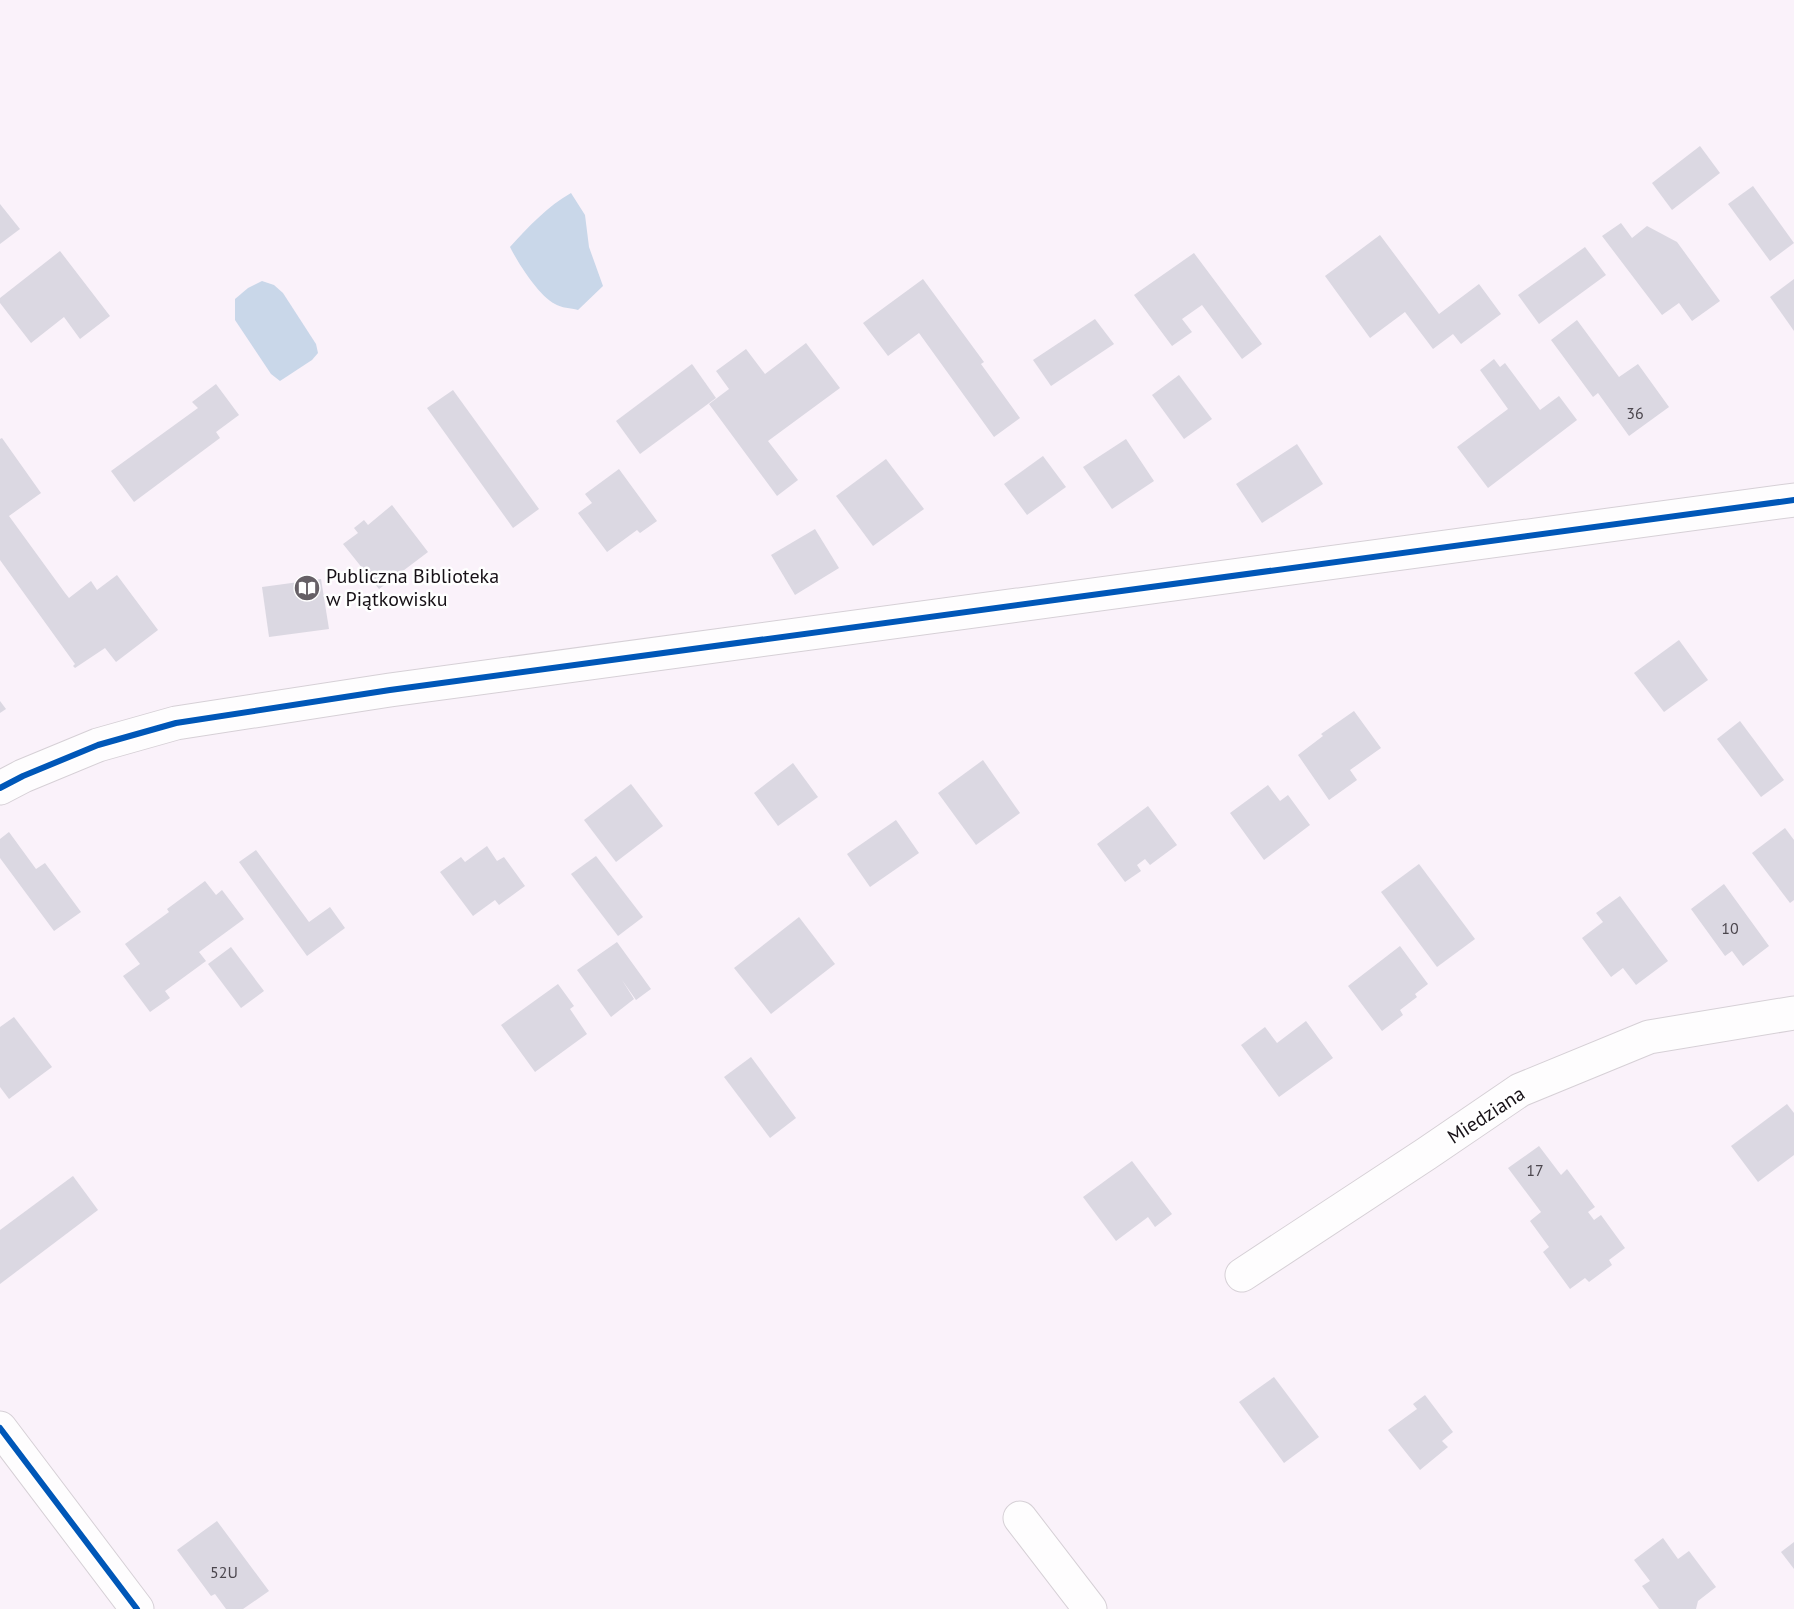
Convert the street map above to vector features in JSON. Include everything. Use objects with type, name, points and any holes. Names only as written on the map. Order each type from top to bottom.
[{"type":"street","points":[[0,788],[98,745],[176,723],[390,690],[1794,500]]},
{"type":"street","name":"Miedziana","points":[[1242,1275],[1520,1090],[1648,1037],[1794,1013]]},
{"type":"street","points":[[0,1428],[137,1609]]},
{"type":"street","points":[[1020,1518],[1090,1609]]},
{"type":"water","points":[[571,193],[585,215],[589,247],[603,286],[578,310],[557,305],[542,294],[510,247],[546,211]]},
{"type":"water","points":[[262,281],[274,285],[283,293],[316,344],[318,353],[312,360],[280,381],[271,374],[235,320],[235,299],[248,288]]},
{"type":"building","points":[[1700,146],[1720,173],[1672,210],[1652,183]]},
{"type":"building","points":[[1753,186],[1794,243],[1770,261],[1728,204]]},
{"type":"building","points":[[0,204],[20,229],[0,244]]},
{"type":"building","points":[[1621,223],[1632,238],[1647,226],[1677,242],[1720,301],[1692,321],[1679,303],[1662,315],[1602,236]]},
{"type":"building","points":[[1380,235],[1439,314],[1479,284],[1501,314],[1461,344],[1453,334],[1433,349],[1405,312],[1370,338],[1325,276]]},
{"type":"building","points":[[1585,247],[1606,275],[1539,324],[1518,295]]},
{"type":"building","points":[[60,251],[110,316],[80,339],[64,317],[31,343],[0,303],[0,298]]},
{"type":"building","points":[[1194,253],[1262,344],[1242,359],[1202,305],[1182,319],[1192,332],[1172,346],[1134,295]]},
{"type":"building","points":[[923,279],[984,362],[981,364],[1020,418],[994,437],[919,333],[888,356],[863,323]]},
{"type":"building","points":[[1794,279],[1794,331],[1770,297]]},
{"type":"building","points":[[1095,319],[1114,344],[1051,386],[1033,360]]},
{"type":"building","points":[[1577,320],[1619,377],[1638,364],[1669,407],[1629,436],[1598,393],[1593,397],[1551,340]]},
{"type":"building","points":[[806,343],[840,388],[768,441],[798,480],[777,496],[709,404],[729,389],[716,371],[746,349],[765,374]]},
{"type":"building","points":[[1494,359],[1500,367],[1505,363],[1540,410],[1559,396],[1577,420],[1488,488],[1457,447],[1508,409],[1480,370]]},
{"type":"building","points":[[692,364],[716,398],[640,454],[616,421]]},
{"type":"building","points":[[1179,375],[1212,419],[1184,439],[1152,395]]},
{"type":"building","points":[[216,384],[239,415],[216,432],[220,438],[134,502],[111,471],[198,408],[192,402]]},
{"type":"building","points":[[453,390],[539,509],[513,528],[427,408]]},
{"type":"building","points":[[2,438],[41,493],[9,516],[69,598],[91,581],[97,590],[117,575],[158,630],[116,662],[105,648],[75,668],[73,666],[75,664],[0,560],[0,439]]},
{"type":"building","points":[[1126,439],[1154,481],[1112,509],[1083,467]]},
{"type":"building","points":[[1297,444],[1323,484],[1262,523],[1236,484]]},
{"type":"building","points":[[1043,456],[1066,487],[1027,515],[1004,484]]},
{"type":"building","points":[[886,459],[924,509],[873,546],[836,496]]},
{"type":"building","points":[[619,469],[657,521],[640,533],[637,530],[607,552],[578,513],[592,503],[585,494]]},
{"type":"building","points":[[392,505],[428,552],[379,589],[343,544],[358,533],[354,528],[364,520],[368,525]]},
{"type":"building","points":[[815,529],[839,568],[795,595],[771,555]]},
{"type":"building","points":[[321,579],[329,629],[269,637],[262,587]]},
{"type":"building","points":[[1679,640],[1708,680],[1664,712],[1634,673]]},
{"type":"building","points":[[0,701],[6,709],[0,713]]},
{"type":"building","points":[[1354,711],[1381,748],[1350,770],[1357,780],[1329,800],[1298,755],[1323,736],[1321,734]]},
{"type":"building","points":[[1740,721],[1784,780],[1761,797],[1717,739]]},
{"type":"building","points":[[983,760],[1020,813],[976,845],[938,793]]},
{"type":"building","points":[[793,763],[818,797],[778,826],[754,793]]},
{"type":"building","points":[[631,784],[663,826],[616,862],[584,820]]},
{"type":"building","points":[[1268,785],[1280,801],[1288,795],[1310,825],[1264,860],[1230,813]]},
{"type":"building","points":[[1148,806],[1177,845],[1150,865],[1145,859],[1137,865],[1141,871],[1125,882],[1097,844]]},
{"type":"building","points":[[896,820],[919,853],[870,887],[847,854]]},
{"type":"building","points":[[1785,828],[1794,840],[1794,900],[1790,903],[1752,853]]},
{"type":"building","points":[[9,832],[36,869],[45,863],[81,912],[54,931],[0,858],[0,839]]},
{"type":"building","points":[[487,846],[497,861],[504,857],[525,886],[499,905],[495,900],[473,916],[440,872],[461,857],[465,862]]},
{"type":"building","points":[[256,850],[309,922],[330,907],[345,928],[307,956],[239,862]]},
{"type":"building","points":[[596,856],[643,917],[618,936],[571,874]]},
{"type":"building","points":[[1419,864],[1475,939],[1437,967],[1381,892]]},
{"type":"building","points":[[205,881],[216,895],[222,890],[244,919],[199,952],[206,961],[165,991],[170,998],[150,1012],[123,976],[140,964],[125,944],[169,912],[167,909]]},
{"type":"building","points":[[1724,884],[1769,946],[1743,966],[1732,951],[1725,956],[1691,909]]},
{"type":"building","points":[[1620,896],[1668,961],[1636,985],[1623,968],[1611,977],[1582,938],[1603,922],[1596,913]]},
{"type":"building","points":[[799,917],[835,964],[771,1014],[734,968]]},
{"type":"building","points":[[617,942],[651,989],[636,1000],[622,980],[634,999],[611,1017],[577,970]]},
{"type":"building","points":[[1400,946],[1428,984],[1415,994],[1417,997],[1400,1010],[1403,1015],[1382,1031],[1348,986]]},
{"type":"building","points":[[231,947],[264,991],[241,1008],[208,964]]},
{"type":"building","points":[[558,984],[574,1006],[570,1009],[587,1034],[535,1072],[501,1025]]},
{"type":"building","points":[[14,1017],[52,1067],[9,1099],[0,1087],[0,1027]]},
{"type":"building","points":[[1306,1021],[1333,1058],[1279,1097],[1241,1045],[1265,1027],[1277,1043]]},
{"type":"building","points":[[751,1057],[796,1118],[770,1138],[724,1077]]},
{"type":"building","points":[[1787,1104],[1794,1113],[1794,1155],[1758,1182],[1731,1146]]},
{"type":"building","points":[[1539,1146],[1561,1175],[1567,1169],[1595,1207],[1588,1212],[1594,1220],[1601,1215],[1625,1248],[1609,1260],[1612,1265],[1589,1282],[1585,1278],[1570,1289],[1543,1252],[1549,1247],[1530,1221],[1541,1212],[1508,1168]]},
{"type":"building","points":[[1132,1161],[1172,1214],[1155,1227],[1148,1217],[1116,1241],[1083,1197]]},
{"type":"building","points":[[73,1176],[98,1210],[0,1284],[0,1230]]},
{"type":"building","points":[[1274,1377],[1319,1437],[1284,1463],[1239,1402]]},
{"type":"building","points":[[1425,1395],[1453,1432],[1442,1441],[1448,1447],[1420,1470],[1388,1430],[1417,1409],[1413,1404]]},
{"type":"building","points":[[217,1521],[269,1591],[243,1609],[226,1609],[215,1594],[211,1596],[177,1550]]},
{"type":"building","points":[[1663,1538],[1678,1559],[1689,1551],[1716,1587],[1698,1601],[1696,1609],[1659,1609],[1642,1586],[1650,1581],[1634,1560]]},
{"type":"building","points":[[1794,1542],[1794,1569],[1781,1552]]},
{"type":"cycle path","points":[[0,788],[98,745],[176,723],[390,690],[1794,500]]},
{"type":"cycle path","points":[[0,1428],[137,1609]]},
{"type":"place","name":"Publiczna Biblioteka w Piątkowisku","points":[[307,588]]}]
